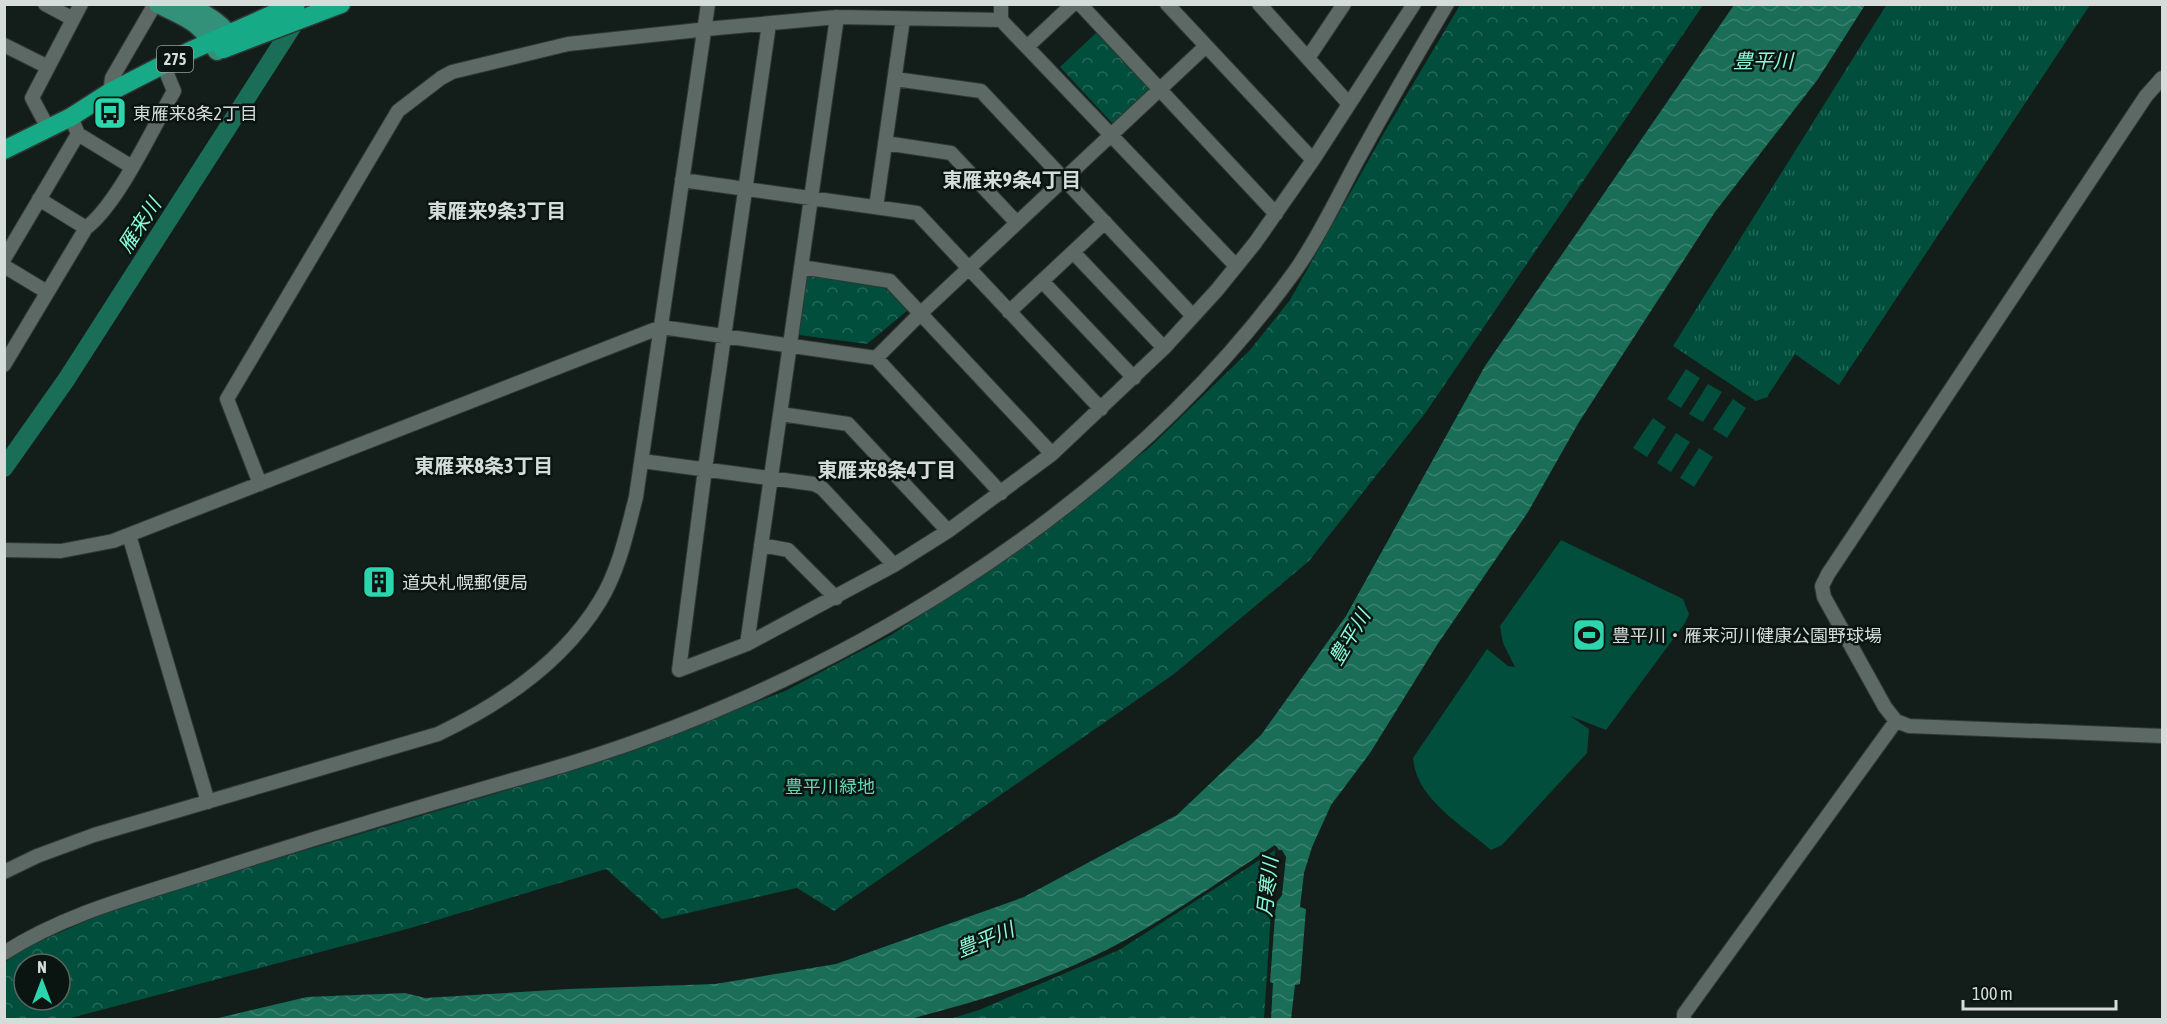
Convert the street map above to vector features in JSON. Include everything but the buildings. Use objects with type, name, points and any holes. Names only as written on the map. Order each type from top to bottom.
[{"type":"highway","name":"275","points":[[232,38],[270,30],[341,4]]},
{"type":"highway","name":"275","points":[[74,125],[110,92],[232,38],[290,7]]},
{"type":"highway","name":"275","points":[[4,150],[48,128],[74,125],[97,109],[167,74],[214,46]]},
{"type":"main road","points":[[156,4],[195,23],[206,32],[214,46]]},
{"type":"main road","points":[[186,4],[209,16],[232,38]]},
{"type":"street","points":[[45,4],[73,19]]},
{"type":"street","points":[[48,128],[32,98],[81,4]]},
{"type":"street","points":[[110,92],[112,78],[156,4]]},
{"type":"street","points":[[4,872],[37,856],[94,835],[438,734],[475,716],[510,694],[574,637],[600,601],[616,567],[636,496],[708,4]]},
{"type":"street","points":[[1001,4],[1001,20]]},
{"type":"street","points":[[1028,46],[1073,4]]},
{"type":"street","points":[[1080,4],[1276,214]]},
{"type":"street","points":[[1167,4],[1312,160]]},
{"type":"street","points":[[1259,4],[1349,104]]},
{"type":"street","points":[[1308,58],[1344,4]]},
{"type":"street","points":[[769,24],[705,469],[679,670],[747,644],[894,565],[948,531],[1052,454],[1164,348],[1236,266],[1276,214],[1414,4]]},
{"type":"street","points":[[4,952],[26,939],[88,911],[270,853],[583,760],[664,732],[745,699],[832,655],[907,615],[1017,544],[1093,484],[1144,439],[1249,331],[1298,266],[1315,239],[1447,4]]},
{"type":"street","points":[[260,484],[227,399],[398,111],[452,72],[568,44],[837,17],[1001,20],[1236,266]]},
{"type":"street","points":[[747,644],[837,17]]},
{"type":"street","points":[[876,207],[903,19]]},
{"type":"street","points":[[4,45],[48,67]]},
{"type":"street","points":[[876,358],[1206,46]]},
{"type":"street","points":[[6,358],[86,228],[99,218],[132,167],[174,92],[167,74]]},
{"type":"street","points":[[2163,78],[2139,105],[1822,586],[1824,597],[1885,707],[1896,721],[1909,726],[2163,736]]},
{"type":"street","points":[[895,79],[981,91],[1193,316]]},
{"type":"street","points":[[4,259],[39,199],[74,125],[132,167]]},
{"type":"street","points":[[885,143],[951,153],[1017,223]]},
{"type":"street","points":[[682,180],[917,213],[1101,409]]},
{"type":"street","points":[[39,199],[86,228]]},
{"type":"street","points":[[1009,312],[1105,222]]},
{"type":"street","points":[[1073,252],[1164,348]]},
{"type":"street","points":[[4,266],[47,292]]},
{"type":"street","points":[[801,267],[890,280],[1052,454]]},
{"type":"street","points":[[1042,281],[1134,378]]},
{"type":"street","points":[[4,550],[61,551],[86,548],[129,535],[661,327],[876,358],[1001,493]]},
{"type":"street","points":[[780,414],[848,424],[948,531]]},
{"type":"street","points":[[642,461],[814,484],[822,488],[894,565]]},
{"type":"street","points":[[129,535],[208,802]]},
{"type":"street","points":[[761,544],[788,550],[836,598]]},
{"type":"street","points":[[1684,1020],[1684,1014],[1896,721]]},
{"type":"green space","points":[[1887,4],[2090,5],[1839,385],[1795,354],[1767,397],[1756,401],[1673,346]]},
{"type":"green space","name":"豊平川緑地","points":[[1460,5],[1703,5],[1426,412],[1309,561],[1174,674],[834,911],[797,888],[662,919],[606,869],[407,929],[67,1019],[5,1020],[5,962],[12,957],[12,1012],[72,1012],[72,952],[20,952],[122,905],[581,768],[785,691],[891,635],[1042,534],[1151,446],[1250,350],[1290,300],[1385,131]]},
{"type":"green space","points":[[1097,32],[1152,90],[1114,125],[1060,67]]},
{"type":"green space","points":[[807,275],[885,288],[908,310],[867,344],[799,335]]},
{"type":"green space","points":[[1686,369],[1700,378],[1681,408],[1667,399]]},
{"type":"green space","points":[[1708,384],[1722,392],[1703,422],[1689,414]]},
{"type":"green space","points":[[1733,399],[1746,408],[1727,438],[1713,429]]},
{"type":"green space","points":[[1653,418],[1666,427],[1647,457],[1633,448]]},
{"type":"green space","points":[[1676,433],[1690,442],[1671,472],[1657,463]]},
{"type":"green space","points":[[1699,448],[1713,457],[1694,487],[1680,478]]},
{"type":"green space","points":[[1561,540],[1683,599],[1689,614],[1685,623],[1606,730],[1570,716],[1589,729],[1587,753],[1502,845],[1491,850],[1454,821],[1431,799],[1416,773],[1413,758],[1487,649],[1508,666],[1515,667],[1503,643],[1500,626]]},
{"type":"green space","points":[[1275,850],[1264,1019],[950,1019],[979,1010],[1119,950]]},
{"type":"water","name":"豊平川","points":[[1734,5],[1865,5],[1818,79],[1715,212],[1579,422],[1528,512],[1437,645],[1370,753],[1331,805],[1312,847],[1304,873],[1300,907],[1306,909],[1300,984],[1295,985],[1291,1019],[1271,1019],[1273,983],[1270,982],[1276,903],[1282,895],[1286,857],[1275,845],[1165,917],[1096,955],[1052,975],[910,1019],[214,1019],[307,997],[405,993],[425,998],[569,989],[715,984],[836,964],[1024,897],[1177,815],[1261,735],[1346,616],[1485,366]]},
{"type":"waterway","name":"雁来川","points":[[4,468],[66,380],[307,4]]},
{"type":"place","name":"東雁来8条2丁目","points":[[110,113]]},
{"type":"place","name":"道央札幌郵便局","points":[[379,582]]},
{"type":"place","name":"豊平川・雁来河川健康公園野球場","points":[[1589,635]]},
{"type":"district","name":"東雁来9条4丁目","points":[[1012,179]]},
{"type":"district","name":"東雁来9条3丁目","points":[[497,210]]},
{"type":"district","name":"東雁来8条3丁目","points":[[484,465]]},
{"type":"district","name":"東雁来8条4丁目","points":[[887,469]]},
{"type":"water label","name":"月寒川","points":[[1267,887]]}]
